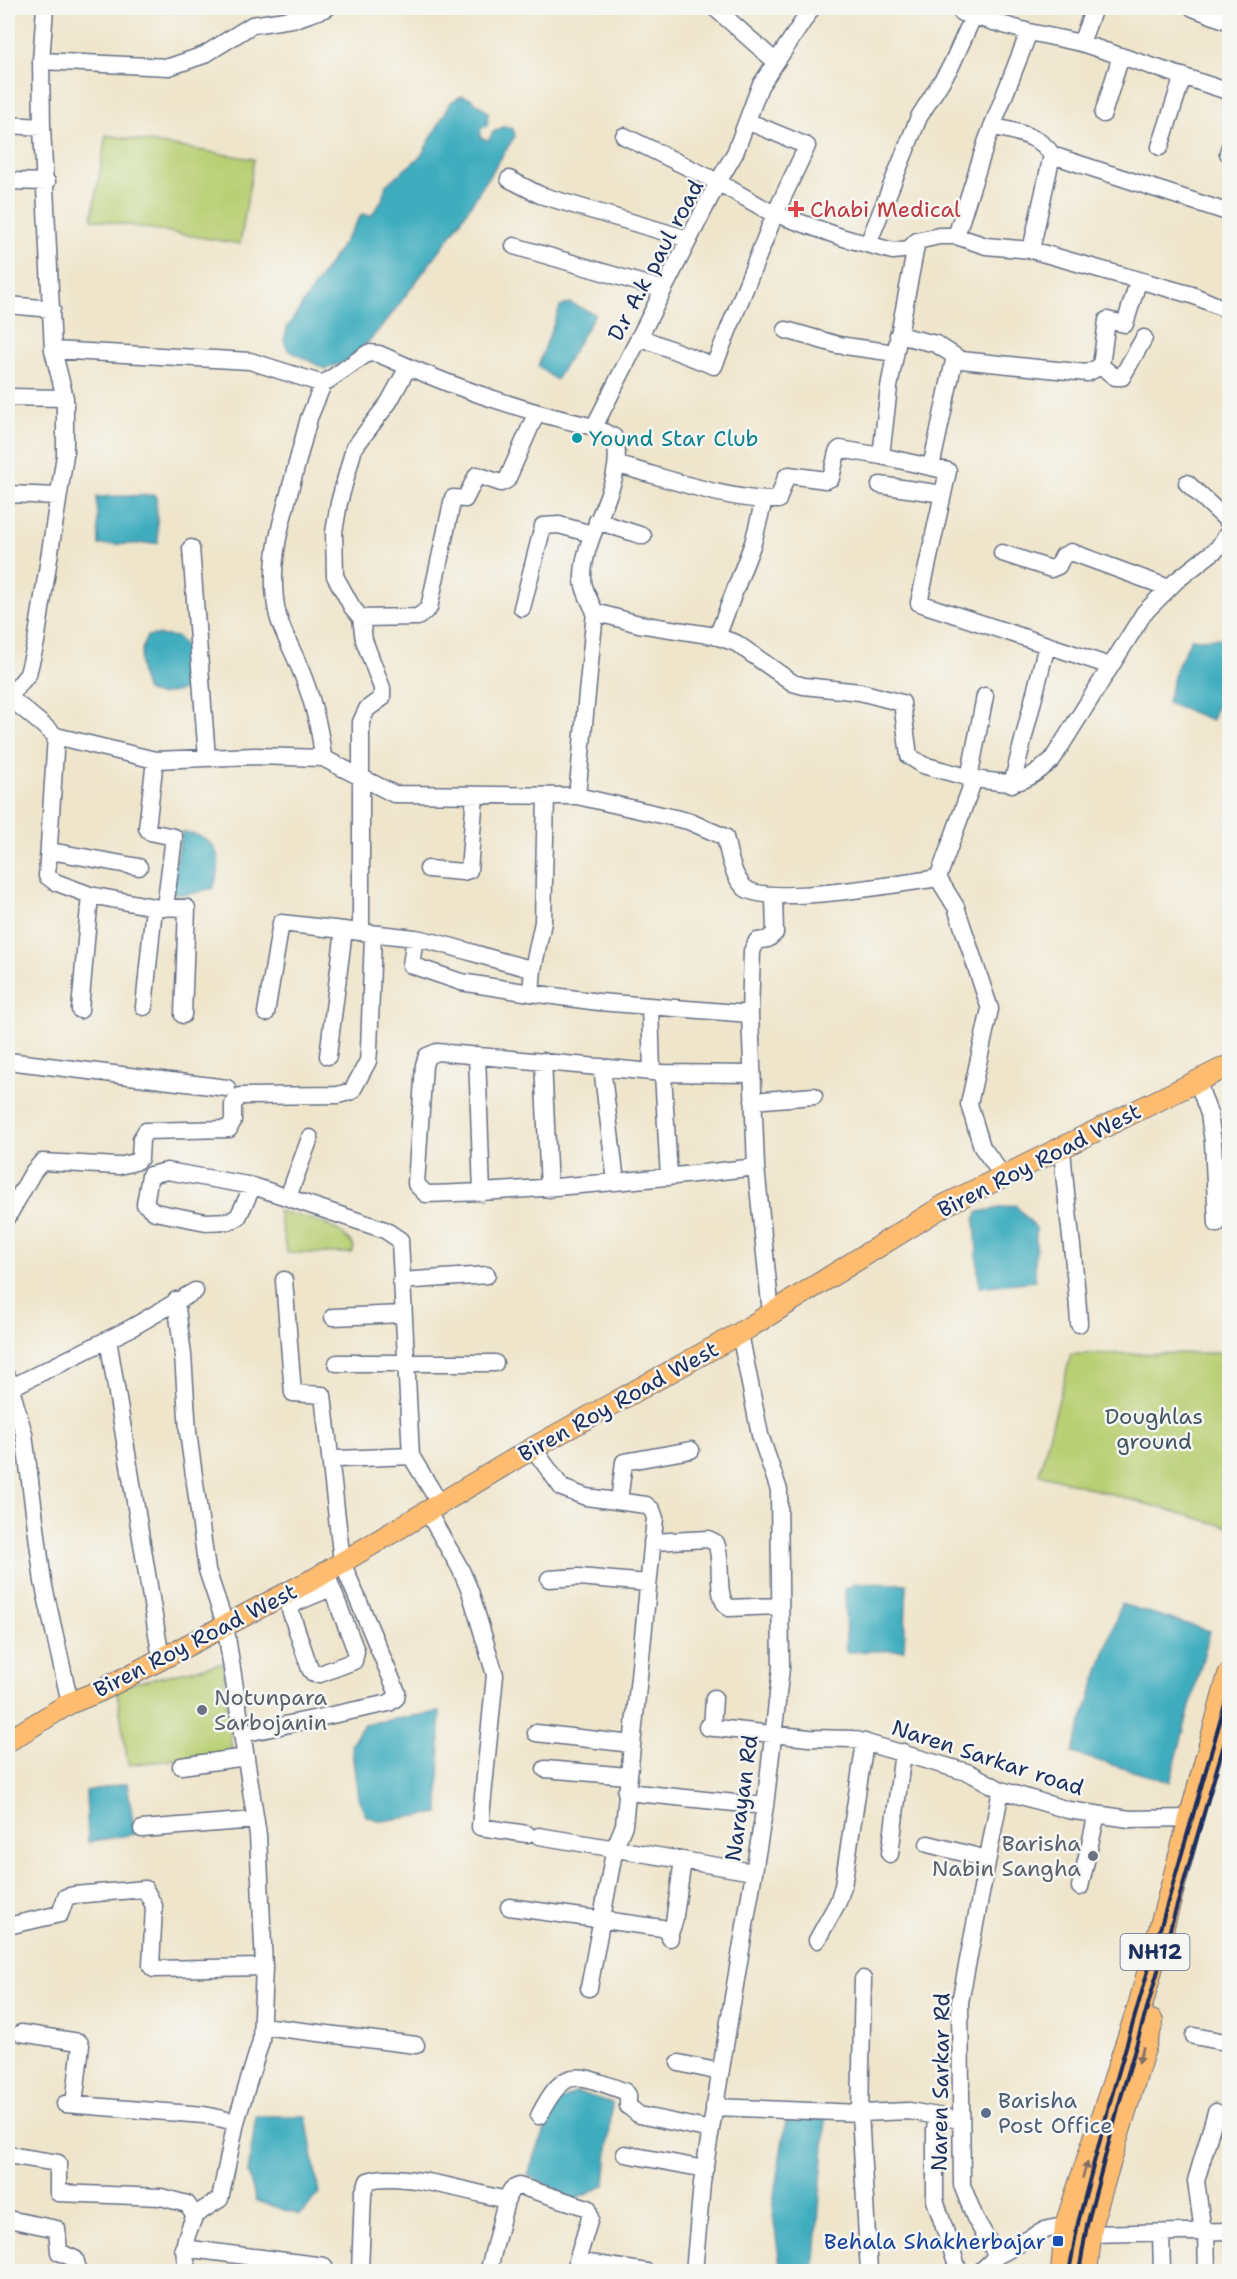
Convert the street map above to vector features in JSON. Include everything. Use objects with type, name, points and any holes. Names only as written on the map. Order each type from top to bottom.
[{"type":"highway","name":"NH12","points":[[1085,2271],[1091,2220],[1141,2003],[1230,1675]]},
{"type":"highway","name":"NH12","points":[[1063,2271],[1067,2225],[1157,2003],[1230,1735]]},
{"type":"main road","name":"Biren Roy Road West","points":[[8,1741],[70,1703],[100,1691],[225,1624],[333,1574],[433,1507],[740,1333],[945,1205],[1230,1065]]},
{"type":"street","points":[[45,8],[41,61],[42,127],[47,182],[53,350],[65,398],[64,455],[36,642],[28,674],[8,698],[56,736],[155,760],[323,758],[363,776],[394,794],[578,796],[688,821],[725,837],[735,874],[744,887],[754,894],[774,897],[938,878]]},
{"type":"street","points":[[41,61],[169,67],[204,55],[252,25],[298,18],[327,8]]},
{"type":"street","points":[[715,8],[776,62]]},
{"type":"street","points":[[624,136],[718,182],[735,153],[760,86],[812,8]]},
{"type":"street","points":[[1080,43],[1094,8]]},
{"type":"street","points":[[1194,8],[1230,22]]},
{"type":"street","points":[[868,244],[919,117],[951,66],[968,12],[1029,32],[1080,43],[1230,92]]},
{"type":"street","points":[[1029,32],[992,126],[956,236],[986,246],[1031,250],[1138,282],[1192,295],[1230,311]]},
{"type":"street","points":[[1103,114],[1120,56]]},
{"type":"street","points":[[1160,147],[1183,76]]},
{"type":"street","points":[[639,337],[714,366],[775,214],[807,146],[747,121]]},
{"type":"street","points":[[8,125],[42,127]]},
{"type":"street","points":[[992,126],[1034,138],[1047,145],[1052,155],[1031,250]]},
{"type":"street","points":[[1052,155],[1230,213]]},
{"type":"street","points":[[509,178],[540,195],[688,239]]},
{"type":"street","points":[[8,181],[47,182]]},
{"type":"street","name":"D.r A.k paul road","points":[[594,427],[718,182],[740,197],[775,214],[893,251],[909,249],[917,241],[939,236],[956,236]]},
{"type":"street","points":[[881,456],[898,335],[917,241]]},
{"type":"street","points":[[514,246],[662,289]]},
{"type":"street","points":[[1101,366],[1107,320],[1125,324],[1138,282]]},
{"type":"street","points":[[8,305],[52,309]]},
{"type":"street","points":[[786,330],[838,345],[895,353]]},
{"type":"street","points":[[898,335],[936,344],[962,360],[1078,374],[1087,374],[1101,366]]},
{"type":"street","points":[[1101,366],[1115,377],[1122,377],[1144,338]]},
{"type":"street","points":[[53,350],[250,362],[323,384]]},
{"type":"street","points":[[323,758],[320,728],[297,662],[278,617],[274,582],[276,542],[309,418],[323,384],[368,353],[379,354],[492,401],[594,427],[614,437],[618,450],[618,465],[595,527],[583,582],[595,612],[578,796]]},
{"type":"street","points":[[931,467],[955,356]]},
{"type":"street","points":[[8,1216],[33,1172],[42,1162],[119,1166],[129,1164],[140,1158],[141,1139],[146,1131],[229,1129],[233,1120],[233,1104],[240,1096],[338,1095],[352,1091],[368,1061],[360,932],[363,776],[361,722],[367,709],[382,698],[382,688],[364,640],[361,618],[352,608],[335,576],[334,541],[339,503],[354,448],[389,402],[408,367]]},
{"type":"street","points":[[8,397],[65,398]]},
{"type":"street","points":[[361,618],[418,617],[429,608],[453,498],[465,499],[477,476],[501,483],[507,480],[536,414]]},
{"type":"street","points":[[618,465],[700,487],[764,500],[778,500],[786,477],[789,475],[826,480],[831,478],[837,452],[840,450],[881,456],[948,471],[919,603],[1110,666]]},
{"type":"street","points":[[1187,483],[1230,523]]},
{"type":"street","points":[[880,485],[943,494]]},
{"type":"street","points":[[8,494],[58,496]]},
{"type":"street","points":[[717,637],[753,543],[764,500]]},
{"type":"street","points":[[522,608],[543,526],[595,527],[643,536]]},
{"type":"street","points":[[595,612],[639,624],[717,637],[746,649],[793,683],[860,692],[902,703],[909,756],[923,765],[972,778],[1012,784],[1031,779],[1053,760],[1144,613],[1169,588],[1218,548],[1230,530]]},
{"type":"street","points":[[191,548],[207,758]]},
{"type":"street","points":[[1002,553],[1051,568],[1058,566],[1063,556],[1071,552],[1169,588]]},
{"type":"street","points":[[1012,784],[1047,645]]},
{"type":"street","points":[[938,878],[972,778],[985,696]]},
{"type":"street","points":[[56,736],[47,871],[49,878],[90,895],[159,908],[187,908],[183,1015]]},
{"type":"street","points":[[144,1007],[159,908],[174,837],[150,832],[147,828],[155,760]]},
{"type":"street","points":[[428,869],[463,872],[470,870],[474,795]]},
{"type":"street","points":[[531,993],[533,969],[543,922],[546,796]]},
{"type":"street","points":[[50,851],[139,867]]},
{"type":"street","points":[[938,878],[956,907],[990,1009],[969,1104],[981,1147],[1004,1176]]},
{"type":"street","points":[[80,1010],[90,895]]},
{"type":"street","points":[[771,1313],[756,1167],[750,1014],[752,951],[757,941],[768,939],[775,933],[774,897]]},
{"type":"street","points":[[266,1013],[281,923],[445,943],[505,963],[533,969]]},
{"type":"street","points":[[328,1056],[360,932]]},
{"type":"street","points":[[415,938],[411,965],[461,982],[531,993],[750,1014]]},
{"type":"street","points":[[650,1006],[669,1177]]},
{"type":"street","points":[[751,1074],[658,1072],[437,1052],[427,1056],[424,1065],[416,1184],[426,1194],[549,1189],[756,1167]]},
{"type":"street","points":[[477,1055],[482,1192]]},
{"type":"street","points":[[8,1061],[228,1088]]},
{"type":"street","points":[[543,1061],[549,1189]]},
{"type":"street","points":[[602,1067],[616,1182]]},
{"type":"street","points":[[1197,1080],[1211,1133],[1216,1224]]},
{"type":"street","points":[[753,1101],[814,1096]]},
{"type":"street","points":[[288,1197],[310,1138]]},
{"type":"street","points":[[1062,1148],[1066,1200],[1076,1269],[1079,1324]]},
{"type":"street","points":[[253,1186],[238,1217],[230,1221],[206,1222],[155,1212],[145,1203],[150,1175],[167,1171],[253,1186],[394,1234],[400,1240],[411,1456],[473,1598],[495,1674],[480,1827],[615,1847],[753,1872]]},
{"type":"street","points":[[401,1281],[487,1275]]},
{"type":"street","points":[[284,1280],[293,1393],[323,1395],[333,1574],[356,1651],[354,1661],[320,1674],[314,1674],[310,1669],[290,1610],[295,1603],[333,1574]]},
{"type":"street","points":[[70,1703],[43,1582],[24,1434],[9,1383],[108,1339],[195,1291]]},
{"type":"street","points":[[176,1300],[188,1432],[207,1570],[225,1624],[255,1820],[264,1967],[261,2041],[236,2122],[220,2199],[195,2215],[183,2248],[183,2259],[190,2271]]},
{"type":"street","points":[[333,1317],[403,1314]]},
{"type":"street","name":"Narayan Rd","points":[[694,2271],[714,2107],[765,1806],[781,1668],[779,1490],[760,1435],[740,1333]]},
{"type":"street","points":[[108,1339],[161,1658]]},
{"type":"street","points":[[337,1363],[495,1363]]},
{"type":"street","points":[[534,1448],[562,1488],[586,1497],[646,1505],[652,1510],[655,1518],[624,1825],[615,1847],[589,1988]]},
{"type":"street","points":[[619,1501],[624,1461],[692,1450]]},
{"type":"street","points":[[338,1459],[411,1456]]},
{"type":"street","points":[[652,1542],[708,1539],[716,1543],[722,1569],[720,1597],[723,1604],[729,1608],[780,1606]]},
{"type":"street","points":[[242,1734],[389,1703],[396,1698],[395,1682],[333,1574]]},
{"type":"street","points":[[549,1579],[579,1576],[648,1583]]},
{"type":"street","name":"Naren Sarkar road","points":[[714,1698],[710,1727],[865,1742],[970,1773],[1001,1790],[1068,1810],[1130,1819],[1191,1818]]},
{"type":"street","points":[[536,1733],[632,1744]]},
{"type":"street","points":[[817,1940],[838,1902],[843,1886],[865,1742]]},
{"type":"street","points":[[890,1854],[903,1752]]},
{"type":"street","points":[[181,1766],[246,1757]]},
{"type":"street","points":[[545,1769],[765,1806]]},
{"type":"street","name":"Naren Sarkar Rd","points":[[997,2256],[975,2218],[962,2185],[960,2002],[1001,1790]]},
{"type":"street","points":[[1080,1887],[1097,1814]]},
{"type":"street","points":[[142,1829],[255,1820]]},
{"type":"street","points":[[928,1844],[987,1859]]},
{"type":"street","points":[[509,1907],[662,1928],[670,1935],[683,1860]]},
{"type":"street","points":[[8,1926],[60,1914],[66,1897],[74,1894],[145,1889],[154,1906],[151,1966],[154,1969],[264,1967]]},
{"type":"street","points":[[863,1979],[860,2114],[868,2271]]},
{"type":"street","points":[[262,2026],[416,2045]]},
{"type":"street","points":[[21,2032],[79,2042],[70,2104],[204,2115],[236,2122]]},
{"type":"street","points":[[1194,2036],[1230,2043]]},
{"type":"street","points":[[679,2063],[720,2072]]},
{"type":"street","points":[[539,2116],[547,2100],[567,2079],[578,2076],[624,2091],[628,2095],[628,2106],[639,2115],[711,2130]]},
{"type":"street","points":[[714,2107],[860,2114],[909,2111],[960,2120]]},
{"type":"street","points":[[1207,2271],[1196,2181],[1216,2112]]},
{"type":"street","points":[[935,2128],[937,2211],[950,2240],[959,2271]]},
{"type":"street","points":[[624,2154],[705,2169]]},
{"type":"street","points":[[8,2155],[58,2163],[58,2193],[161,2197],[187,2204],[195,2215]]},
{"type":"street","points":[[360,2271],[363,2194],[368,2181],[382,2178],[417,2181],[507,2200]]},
{"type":"street","points":[[493,2271],[490,2265],[507,2200],[512,2189],[519,2186],[588,2208],[590,2218],[576,2266],[647,2271]]},
{"type":"street","points":[[8,2218],[57,2229],[59,2252],[75,2259],[79,2271]]},
{"type":"street","points":[[980,2271],[997,2256],[1045,2230],[1067,2225],[1089,2234],[1230,2231]]},
{"type":"street","points":[[1161,2233],[1162,2271]]},
{"type":"street","points":[[183,2248],[324,2266]]},
{"type":"green space","points":[[106,135],[254,159],[240,244],[92,219]]},
{"type":"green space","points":[[278,1211],[320,1222],[340,1232],[354,1247],[352,1253],[287,1253]]},
{"type":"green space","name":"Doughlas ground","points":[[1229,1353],[1229,1527],[1039,1474],[1071,1354]]},
{"type":"green space","points":[[223,1663],[232,1753],[128,1765],[117,1692],[129,1684]]},
{"type":"water","points":[[462,96],[470,98],[488,112],[487,126],[481,128],[480,138],[489,140],[493,132],[505,126],[513,129],[515,136],[454,231],[388,319],[347,361],[325,369],[288,350],[284,341],[287,328],[362,214],[371,216],[382,200],[386,185],[421,156],[451,102]]},
{"type":"water","points":[[570,303],[595,314],[556,380],[538,366],[560,307]]},
{"type":"water","points":[[156,495],[158,543],[99,545],[97,497]]},
{"type":"water","points":[[147,636],[177,637],[185,646],[191,689],[159,695],[148,692],[140,671],[140,657]]},
{"type":"water","points":[[1223,638],[1226,676],[1212,720],[1167,703],[1176,669],[1191,639]]},
{"type":"water","points":[[182,832],[203,838],[215,849],[218,866],[213,888],[184,895],[170,892]]},
{"type":"water","points":[[1015,1205],[1036,1228],[1035,1281],[979,1287],[975,1219],[979,1212]]},
{"type":"water","points":[[854,1583],[907,1584],[904,1650],[846,1652],[845,1590]]},
{"type":"water","points":[[1121,1604],[1210,1631],[1170,1782],[1072,1753]]},
{"type":"water","points":[[440,1712],[439,1813],[381,1821],[366,1816],[358,1797],[351,1744],[364,1724]]},
{"type":"water","points":[[127,1783],[135,1834],[88,1842],[86,1792]]},
{"type":"water","points":[[577,2092],[612,2103],[605,2185],[575,2200],[527,2175],[556,2103]]},
{"type":"water","points":[[256,2116],[306,2116],[319,2194],[300,2215],[256,2201],[248,2173]]},
{"type":"water","points":[[826,2119],[814,2271],[781,2271],[772,2208],[786,2121]]},
{"type":"railway","points":[[1069,2272],[1078,2223],[1110,2102],[1230,1687]]},
{"type":"railway","points":[[1079,2272],[1087,2225],[1119,2104],[1230,1724]]},
{"type":"place","name":"Chabi Medical","points":[[796,209]]},
{"type":"place","name":"Yound Star Club","points":[[577,438]]},
{"type":"place","name":"Notunpara Sarbojanin","points":[[202,1710]]},
{"type":"place","name":"Barisha Nabin Sangha","points":[[1093,1856]]},
{"type":"place","name":"Barisha Post Office","points":[[986,2113]]},
{"type":"place","name":"Behala Shakherbajar","points":[[1058,2241]]}]
